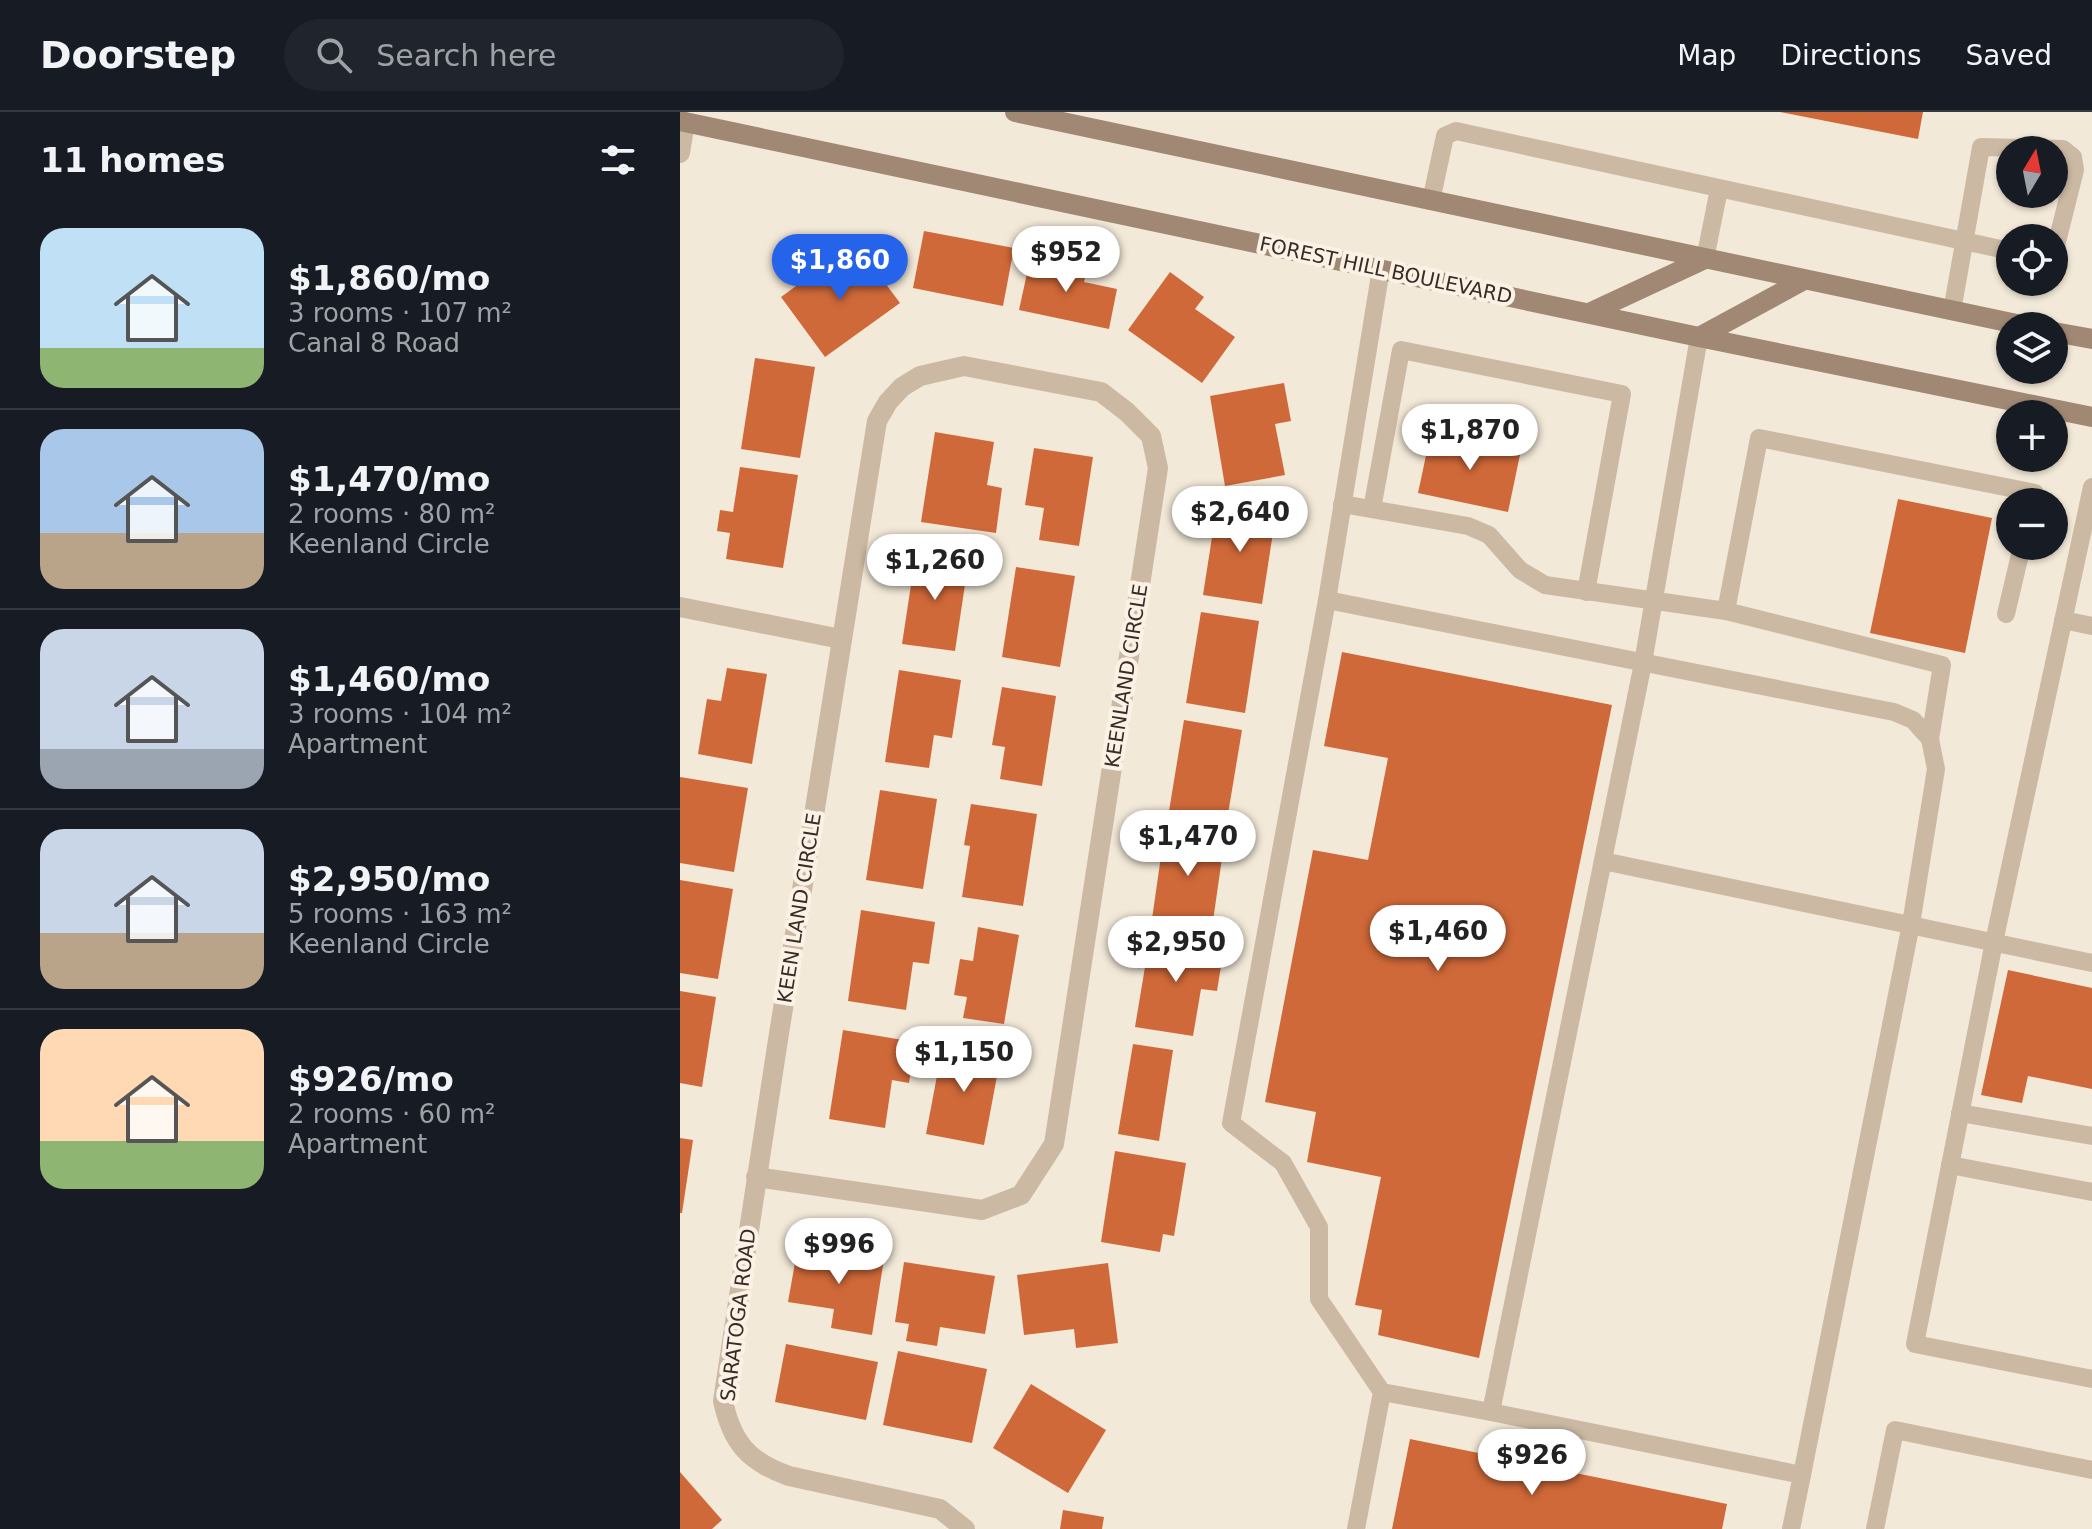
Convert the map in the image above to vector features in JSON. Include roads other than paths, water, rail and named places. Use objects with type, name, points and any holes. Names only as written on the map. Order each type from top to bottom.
[{"type":"main road","points":[[683,122],[705,112]]},
{"type":"main road","points":[[1015,112],[1996,320]]},
{"type":"main road","name":"FOREST HILL BOULEVARD","points":[[683,122],[2092,417]]},
{"type":"main road","points":[[1589,313],[1705,259]]},
{"type":"main road","points":[[1699,337],[1804,280]]},
{"type":"main road","points":[[2068,335],[2092,339]]},
{"type":"street","points":[[680,153],[683,122]]},
{"type":"street","name":"KEENLAND CIRCLE","points":[[756,1177],[982,1210],[1021,1195],[1054,1144],[1158,468],[1151,436],[1101,392],[964,366],[920,376],[902,387]]},
{"type":"street","name":"KEEN LAND CIRCLE","points":[[756,1177],[877,421],[902,387]]},
{"type":"street","points":[[680,607],[841,639]]},
{"type":"street","name":"SARATOGA ROAD","points":[[756,1177],[723,1401],[737,1440],[751,1456],[768,1468],[789,1476],[940,1509],[965,1529]]},
{"type":"lane","points":[[1431,201],[1445,136],[1456,131],[1996,248]]},
{"type":"lane","points":[[1952,311],[1981,147],[2063,149],[2073,157],[2075,170],[2062,224]]},
{"type":"lane","points":[[1705,259],[1719,189]]},
{"type":"lane","points":[[1356,1529],[1382,1392],[1319,1299],[1319,1227],[1283,1163],[1231,1123],[1327,600],[1381,269]]},
{"type":"lane","points":[[1491,1412],[1643,663],[1699,337]]},
{"type":"lane","points":[[1372,509],[1401,350],[1622,394],[1586,592]]},
{"type":"lane","points":[[1726,611],[1759,438],[2010,488]]},
{"type":"lane","points":[[2092,487],[1994,942],[1915,1344],[2092,1379]]},
{"type":"lane","points":[[1342,504],[1468,526],[1489,535],[1520,570],[1545,585],[1726,611],[1942,665],[1930,739],[1936,769],[1911,924],[1791,1529]]},
{"type":"lane","points":[[2006,614],[2019,560]]},
{"type":"lane","points":[[1327,600],[1894,712],[1913,720],[1930,739]]},
{"type":"lane","points":[[2063,620],[2092,626]]},
{"type":"lane","points":[[1603,861],[2092,963]]},
{"type":"lane","points":[[1960,1113],[2092,1136]]},
{"type":"lane","points":[[1950,1165],[2092,1192]]},
{"type":"lane","points":[[1382,1392],[1802,1475]]},
{"type":"lane","points":[[1875,1529],[1895,1430],[2092,1470]]}]
